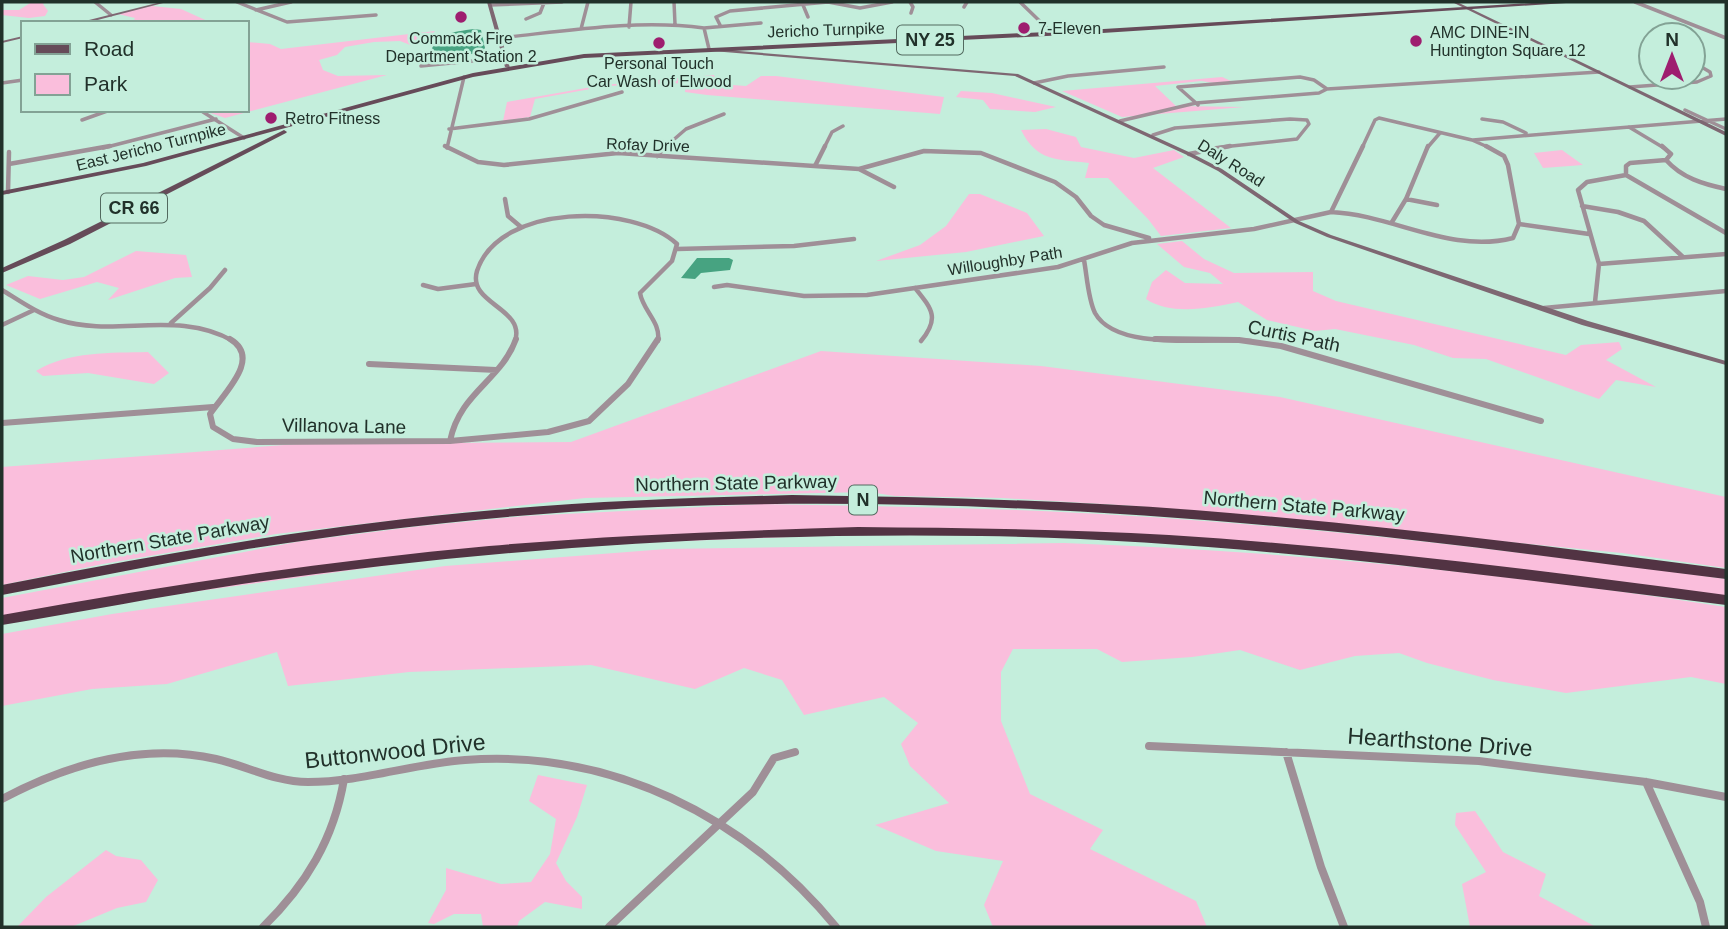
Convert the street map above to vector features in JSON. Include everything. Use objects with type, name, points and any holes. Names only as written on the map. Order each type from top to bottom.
[{"type":"highway","name":"Northern State Parkway","points":[[2,590],[208,551],[395,524],[572,508],[772,499],[971,503],[1212,517],[1431,537],[1726,574]]},
{"type":"highway","name":"N","points":[[2,620],[189,588],[465,554],[647,540],[862,532],[1077,535],[1277,547],[1496,570],[1726,600]]},
{"type":"main road","name":"Jericho Turnpike","points":[[508,67],[602,54],[1052,33],[1566,2]]},
{"type":"main road","name":"East Jericho Turnpike","points":[[5,193],[110,173],[214,147],[508,67]]},
{"type":"main road","name":"CR 66","points":[[2,271],[67,242],[310,120]]},
{"type":"main road","points":[[214,147],[235,148],[231,158]]},
{"type":"street","points":[[95,2],[111,15]]},
{"type":"street","points":[[87,21],[165,2]]},
{"type":"street","points":[[237,2],[287,22],[376,15]]},
{"type":"street","points":[[254,10],[290,2]]},
{"type":"street","points":[[526,19],[540,13],[544,2]]},
{"type":"street","points":[[508,67],[490,3],[562,2]]},
{"type":"street","points":[[581,29],[588,2]]},
{"type":"street","points":[[629,27],[631,2]]},
{"type":"street","points":[[674,2],[675,24]]},
{"type":"street","points":[[719,25],[716,17],[730,10],[828,2],[857,8],[892,2]]},
{"type":"street","points":[[910,2],[914,7],[911,13]]},
{"type":"street","points":[[964,7],[967,2]]},
{"type":"street","points":[[1020,2],[1052,33]]},
{"type":"street","points":[[1454,2],[1726,132]]},
{"type":"street","points":[[1635,2],[1726,38]]},
{"type":"street","points":[[803,5],[808,17]]},
{"type":"street","points":[[499,38],[581,29],[675,24],[704,28],[761,23]]},
{"type":"street","points":[[704,28],[709,49]]},
{"type":"street","points":[[1715,34],[1726,32]]},
{"type":"street","points":[[2,42],[21,37]]},
{"type":"street","name":"Daly Road","points":[[709,49],[1007,73],[1153,135],[1220,170],[1297,222],[1329,236],[1628,336],[1726,363]]},
{"type":"street","points":[[421,66],[472,61],[504,53]]},
{"type":"street","points":[[1034,83],[1068,76],[1164,67]]},
{"type":"street","points":[[1120,121],[1149,110],[1318,93],[1327,89],[1599,72]]},
{"type":"street","points":[[464,77],[449,129],[529,119],[622,92]]},
{"type":"street","points":[[1198,105],[1178,87],[1300,77],[1314,80],[1327,89]]},
{"type":"street","points":[[2,83],[21,80]]},
{"type":"street","points":[[1630,87],[1637,86]]},
{"type":"street","points":[[1685,110],[1726,132]]},
{"type":"street","points":[[82,120],[104,112]]},
{"type":"street","points":[[203,112],[244,138]]},
{"type":"street","points":[[657,156],[673,135],[695,123],[724,114]]},
{"type":"street","points":[[1153,135],[1175,128],[1290,118],[1307,120],[1309,124],[1297,139],[1210,148],[1189,154]]},
{"type":"street","points":[[1379,118],[1440,132],[1493,149],[1507,161],[1519,224],[1513,238],[1490,245],[1461,242],[1364,214],[1331,212],[1356,156],[1376,120],[1379,118]]},
{"type":"street","points":[[9,164],[112,146],[216,119]]},
{"type":"street","points":[[1482,119],[1503,122],[1527,134]]},
{"type":"street","points":[[1472,141],[1527,134],[1726,119]]},
{"type":"street","points":[[815,166],[832,132],[843,126]]},
{"type":"street","points":[[1629,127],[1666,147],[1671,154],[1666,160]]},
{"type":"street","name":"Rofay Drive","points":[[449,129],[445,147],[478,162],[504,164],[618,153],[859,169],[924,151],[981,153],[1065,188],[1091,216],[1104,225],[1154,239]]},
{"type":"street","points":[[1392,222],[1406,199],[1427,147],[1440,132]]},
{"type":"street","points":[[5,193],[9,152]]},
{"type":"street","points":[[1626,174],[1626,166],[1630,163],[1666,160],[1687,177],[1726,189]]},
{"type":"street","points":[[859,169],[894,187]]},
{"type":"street","points":[[1595,302],[1599,264],[1578,190],[1580,185],[1626,174],[1726,233]]},
{"type":"street","points":[[505,199],[504,210],[507,218],[521,227]]},
{"type":"street","points":[[1406,199],[1437,205]]},
{"type":"street","points":[[1582,206],[1639,219],[1684,257]]},
{"type":"street","name":"Willoughby Path","points":[[713,287],[727,285],[828,297],[867,295],[1058,267],[1132,243],[1297,222],[1331,212]]},
{"type":"street","points":[[476,284],[478,271],[495,245],[521,227],[547,220],[585,217],[644,222],[661,228],[672,237],[677,249],[794,246],[854,239]]},
{"type":"street","points":[[1519,224],[1589,234]]},
{"type":"street","name":"Villanova Lane","points":[[213,407],[210,414],[213,427],[219,433],[242,440],[450,443],[573,428],[606,410],[657,344],[658,328],[643,307],[640,293],[672,261],[677,249]]},
{"type":"street","points":[[1599,264],[1726,254]]},
{"type":"street","name":"Curtis Path","points":[[1084,260],[1096,313],[1100,320],[1120,332],[1153,339],[1241,341],[1282,346],[1541,421]]},
{"type":"street","points":[[171,323],[200,294],[222,279],[225,270]]},
{"type":"street","points":[[424,285],[438,289],[476,284]]},
{"type":"street","points":[[450,443],[461,411],[505,360],[517,337],[517,328],[476,284]]},
{"type":"street","points":[[915,288],[931,310],[934,320],[929,333],[921,341]]},
{"type":"street","points":[[2,290],[34,310],[60,321],[77,324],[171,323],[224,337],[240,346],[244,353],[243,366],[213,407],[2,424]]},
{"type":"street","points":[[1544,308],[1725,292]]},
{"type":"street","points":[[2,324],[34,310]]},
{"type":"street","points":[[369,364],[393,368],[464,365],[496,370]]},
{"type":"street","name":"Hearthstone Drive","points":[[1149,746],[1479,761],[1646,782],[1726,797]]},
{"type":"street","points":[[609,927],[752,792],[774,758],[795,752]]},
{"type":"street","points":[[1286,752],[1321,867],[1344,927]]},
{"type":"street","name":"Buttonwood Drive","points":[[2,799],[79,766],[143,754],[197,755],[284,781],[344,779],[463,760],[521,759],[566,763],[638,784],[721,823],[779,866],[836,927]]},
{"type":"street","points":[[263,927],[295,892],[331,835],[341,806],[344,779]]},
{"type":"street","points":[[1646,782],[1700,902],[1706,927]]},
{"type":"green space","points":[[32,2],[45,2],[43,4],[48,11],[45,16],[29,18],[2,15],[2,10],[19,10]]},
{"type":"green space","points":[[152,6],[181,9],[208,21],[133,21],[135,18],[118,14]]},
{"type":"green space","points":[[435,31],[426,41],[413,46],[400,41],[374,42],[345,47],[337,55],[319,60],[323,70],[338,76],[387,75],[248,112],[248,42],[270,44],[281,49]]},
{"type":"green space","points":[[714,75],[716,80],[706,83],[746,86],[761,76],[776,76],[944,97],[940,114],[707,95],[685,92],[686,83],[607,86],[535,99],[530,117],[503,121],[507,102],[603,85]]},
{"type":"green space","points":[[1222,77],[1231,81],[1228,85],[1201,81],[1155,86],[1176,106],[1244,107],[1122,117],[1062,91]]},
{"type":"green space","points":[[961,91],[992,93],[1056,107],[1035,112],[990,109],[983,100],[956,97]]},
{"type":"green space","points":[[208,112],[248,112],[225,118]]},
{"type":"green space","points":[[1046,129],[1076,137],[1081,147],[1134,158],[1174,150],[1184,157],[1153,168],[1231,228],[1161,236],[1108,178],[1085,178],[1089,163],[1049,157],[1034,148],[1021,130]]},
{"type":"green space","points":[[1562,150],[1583,165],[1543,168],[1534,153]]},
{"type":"green space","points":[[969,194],[980,194],[1027,213],[1044,236],[966,252],[876,261],[920,245],[946,226]]},
{"type":"green space","points":[[1182,241],[1204,259],[1234,273],[1313,272],[1313,291],[1336,301],[1566,355],[1581,345],[1619,342],[1622,349],[1606,360],[1656,387],[1616,380],[1599,399],[1486,359],[1453,358],[1414,345],[1335,329],[1315,331],[1267,320],[1238,302],[1179,309],[1146,299],[1152,282],[1166,270],[1185,283],[1223,284],[1210,273],[1184,267],[1157,244]]},
{"type":"green space","points":[[136,251],[186,255],[192,277],[175,278],[108,300],[119,288],[97,282],[40,299],[6,285],[28,276],[63,280],[84,277]]},
{"type":"green space","points":[[821,351],[1041,366],[1280,397],[1726,497],[1726,568],[1622,553],[1135,506],[1002,498],[895,496],[869,492],[585,498],[276,534],[103,564],[2,585],[2,467],[297,444],[571,442]]},
{"type":"green space","points":[[148,352],[169,373],[154,384],[88,373],[43,376],[36,371],[48,364],[76,356]]},
{"type":"green space","points":[[762,504],[1042,511],[1299,529],[1726,579],[1726,599],[1411,557],[976,530],[521,547],[2,618],[2,598],[302,541],[525,516]]},
{"type":"green space","points":[[1064,543],[1396,565],[1726,607],[1726,684],[1691,677],[1566,693],[1493,680],[1399,653],[1355,656],[1300,670],[1240,650],[1192,657],[1122,662],[1097,649],[1013,649],[1001,672],[1001,721],[1030,794],[1103,830],[1090,849],[1196,901],[1207,927],[993,927],[984,905],[1003,861],[936,851],[875,825],[949,803],[910,766],[901,744],[918,723],[884,697],[804,715],[782,680],[744,668],[695,689],[591,665],[409,672],[288,686],[277,652],[167,684],[92,689],[2,706],[2,634],[112,614],[445,566],[666,549]]},
{"type":"green space","points":[[538,775],[587,785],[577,817],[556,863],[566,881],[582,897],[582,909],[545,902],[519,921],[517,927],[483,927],[481,914],[454,914],[434,924],[428,923],[446,890],[446,868],[501,884],[531,882],[550,854],[556,819],[529,801]]},
{"type":"green space","points":[[1475,811],[1503,852],[1546,874],[1539,896],[1596,927],[1470,927],[1462,884],[1486,872],[1455,825],[1456,813]]},
{"type":"green space","points":[[106,850],[116,856],[141,860],[158,880],[146,902],[117,908],[71,927],[17,927],[46,897]]},
{"type":"shaded area","points":[[481,30],[485,48],[482,53],[430,58],[435,43],[445,35]]},
{"type":"shaded area","points":[[697,258],[733,260],[730,270],[701,273],[695,279],[681,278]]},
{"type":"place","name":"Commack Fire Department Station 2","points":[[461,17]]},
{"type":"place","name":"7-Eleven","points":[[1024,28]]},
{"type":"place","name":"AMC DINE-IN Huntington Square 12","points":[[1416,41]]},
{"type":"place","name":"Personal Touch Car Wash of Elwood","points":[[659,43]]},
{"type":"place","name":"Retro Fitness","points":[[271,118]]}]
